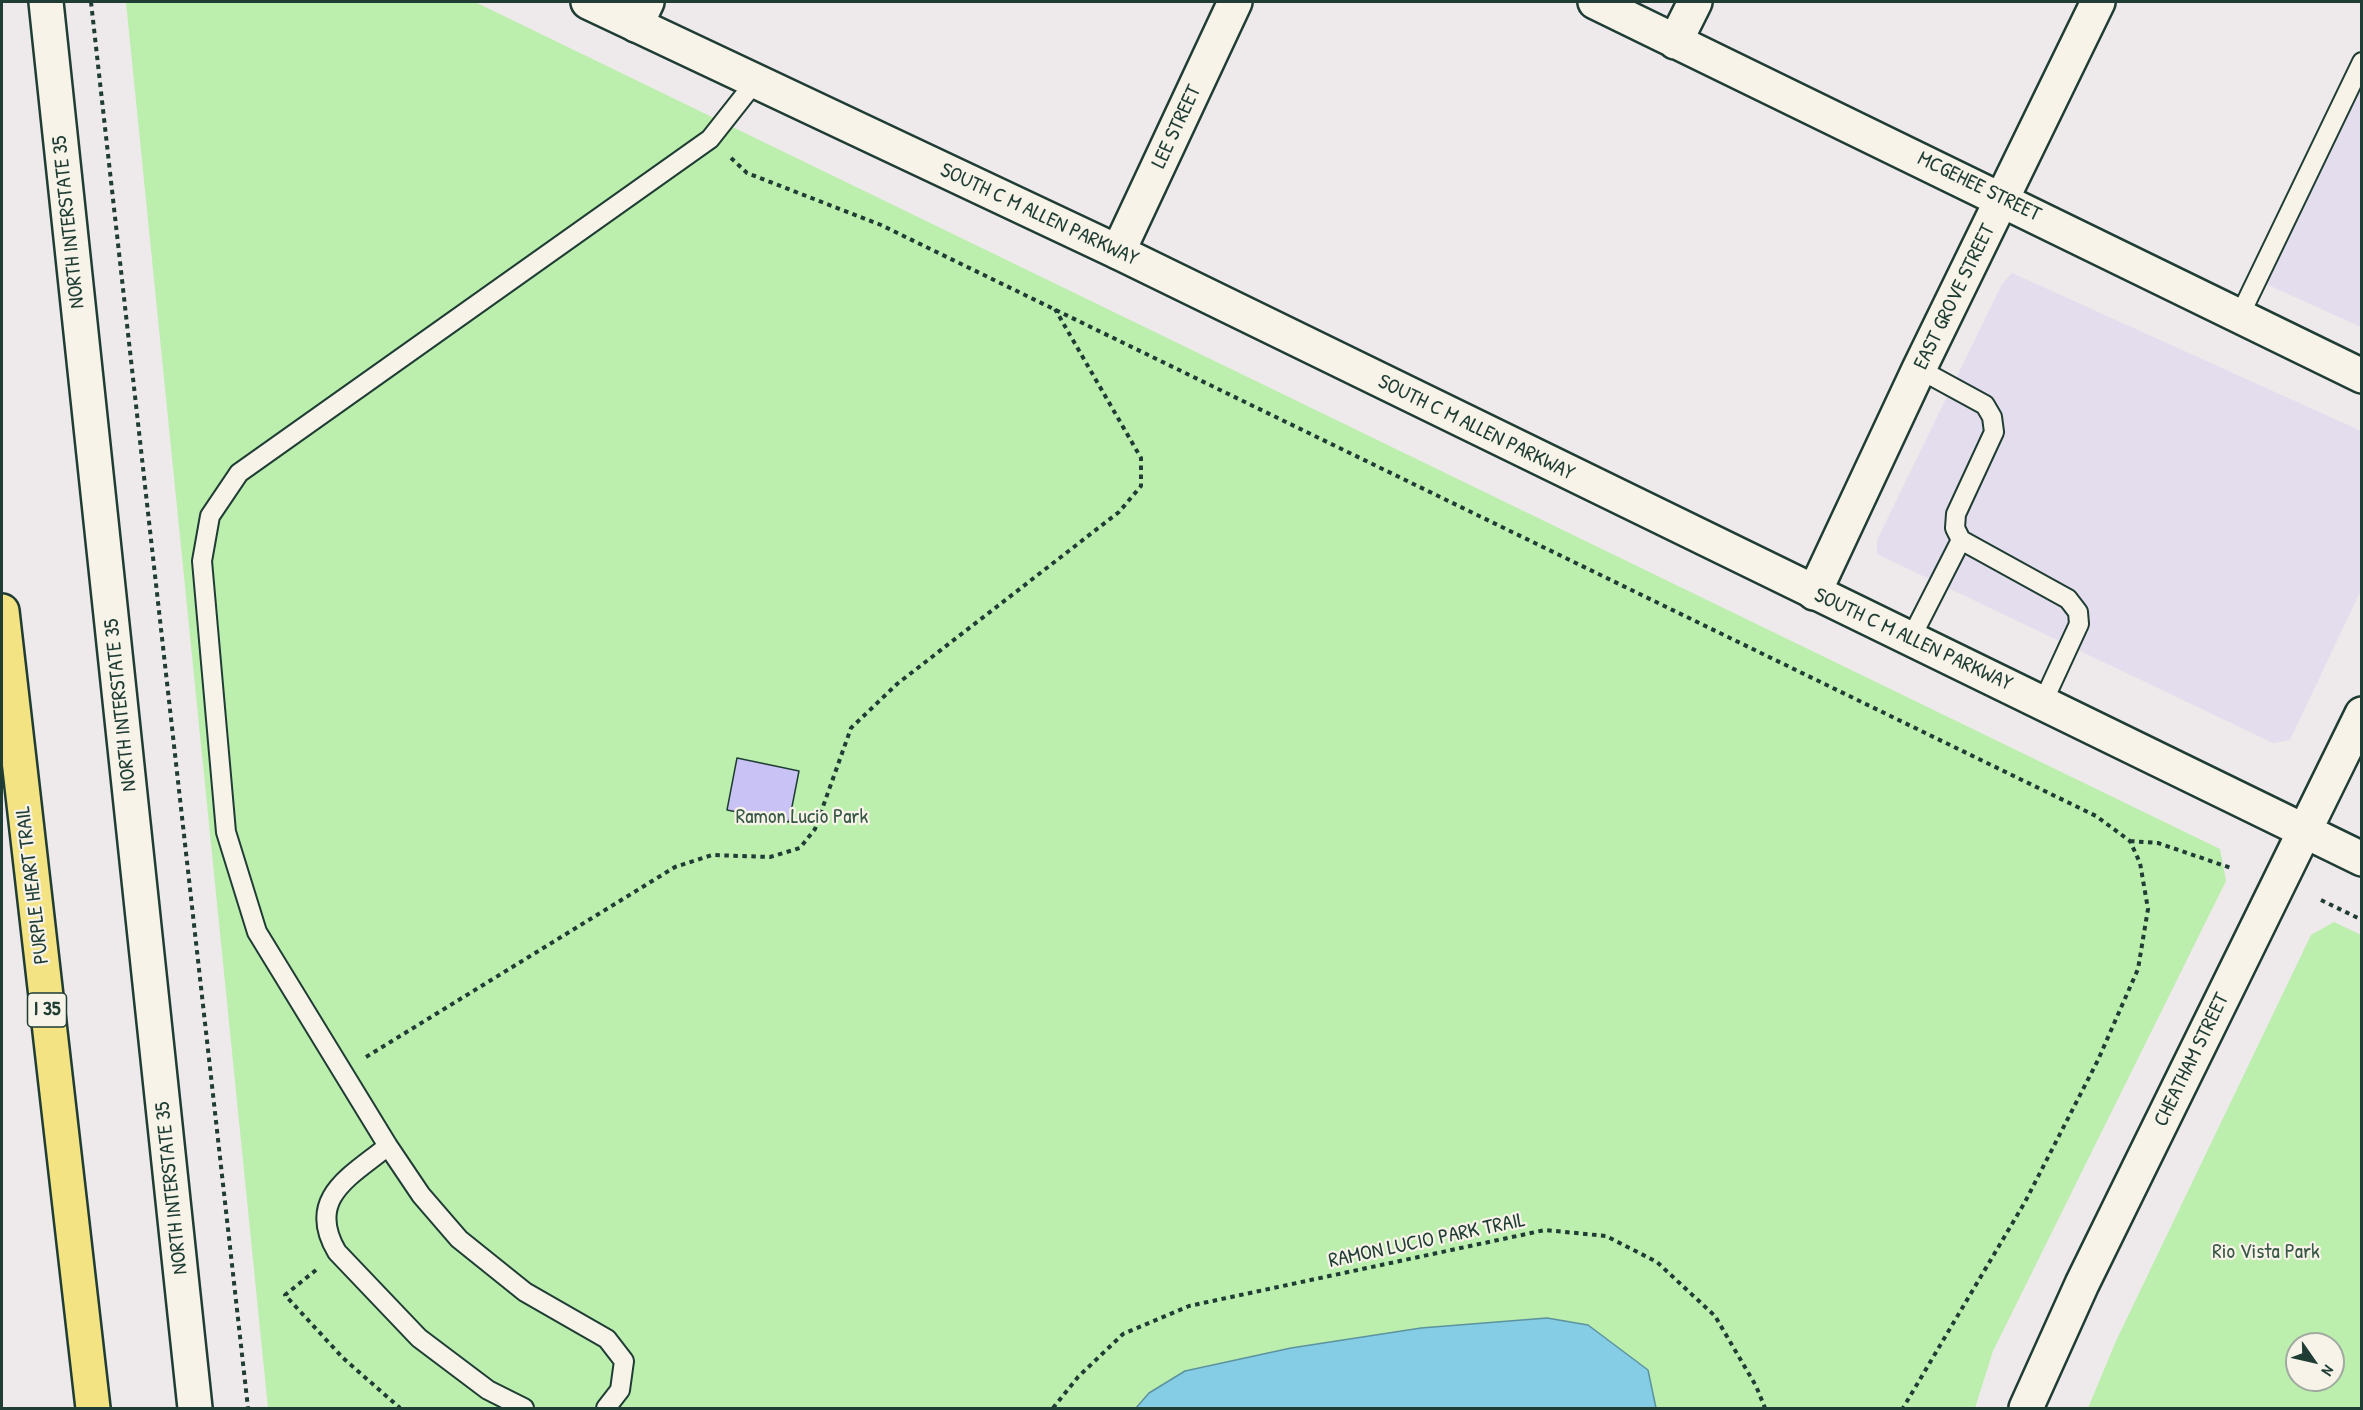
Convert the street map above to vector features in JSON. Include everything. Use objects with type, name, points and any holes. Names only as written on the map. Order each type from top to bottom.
[{"type":"highway","name":"PURPLE HEART TRAIL","points":[[2,611],[93,1408]]},
{"type":"street","name":"NORTH INTERSTATE 35","points":[[46,2],[194,1400]]},
{"type":"street","name":"SOUTH C M ALLEN PARKWAY","points":[[588,2],[641,13],[755,82],[1119,252],[2361,859]]},
{"type":"street","name":"LEE STREET","points":[[1119,252],[1235,2]]},
{"type":"street","name":"MCGEHEE STREET","points":[[1595,2],[2003,199],[2361,376]]},
{"type":"street","points":[[1675,42],[1695,2]]},
{"type":"street","name":"EAST GROVE STREET","points":[[1814,593],[1919,369],[2098,2]]},
{"type":"street","name":"CHEATHAM STREET","points":[[2026,1408],[2082,1284],[2361,714]]},
{"type":"lane","points":[[2240,315],[2361,62]]},
{"type":"lane","points":[[606,1408],[620,1390],[624,1361],[608,1339],[525,1292],[459,1239],[421,1195],[388,1146],[257,932],[226,832],[202,561],[210,516],[239,473],[710,139],[755,82]]},
{"type":"lane","points":[[1919,369],[1985,405],[1992,417],[1994,432],[1956,514],[1955,528],[1961,540],[2068,599],[2078,612],[2079,624],[2043,702]]},
{"type":"lane","points":[[1910,640],[1961,540]]},
{"type":"lane","points":[[388,1146],[337,1188],[325,1213],[329,1239],[337,1252],[419,1338],[488,1390],[524,1408]]},
{"type":"path","points":[[91,2],[248,1408]]},
{"type":"path","points":[[710,139],[747,173],[881,225],[1055,308],[2096,816],[2130,841],[2140,863],[2148,909],[2138,969],[2098,1060],[2025,1202],[1904,1408]]},
{"type":"path","points":[[342,1071],[675,867],[712,855],[770,857],[800,848],[815,830],[851,728],[897,684],[1119,512],[1141,486],[1141,458],[1055,308]]},
{"type":"path","points":[[2130,841],[2158,843],[2231,868]]},
{"type":"path","points":[[2321,900],[2361,920]]},
{"type":"path","name":"RAMON LUCIO PARK TRAIL","points":[[1053,1408],[1078,1377],[1123,1334],[1189,1306],[1545,1230],[1606,1236],[1657,1262],[1715,1316],[1756,1386],[1765,1408]]},
{"type":"path","points":[[337,1252],[285,1295],[343,1358],[400,1408]]},
{"type":"shaded area","points":[[2361,56],[2361,327],[2255,279]]},
{"type":"shaded area","points":[[2012,273],[2361,431],[2361,590],[2290,740],[2273,743],[1877,554],[1877,540],[2002,284]]},
{"type":"green space","name":"Ramon Lucio Park","points":[[126,2],[475,2],[2220,849],[2226,881],[1993,1351],[1975,1408],[1656,1408],[1648,1370],[1547,1318],[1421,1328],[1291,1348],[1185,1371],[1149,1393],[1136,1408],[268,1408]]},
{"type":"green space","name":"Rio Vista Park","points":[[2334,922],[2361,935],[2361,1408],[2088,1408],[2116,1341],[2311,935]]},
{"type":"water","points":[[1547,1318],[1588,1325],[1648,1370],[1656,1408],[1136,1408],[1149,1393],[1185,1371],[1291,1348],[1421,1328]]},
{"type":"building","points":[[737,758],[799,771],[789,822],[727,810]]}]
